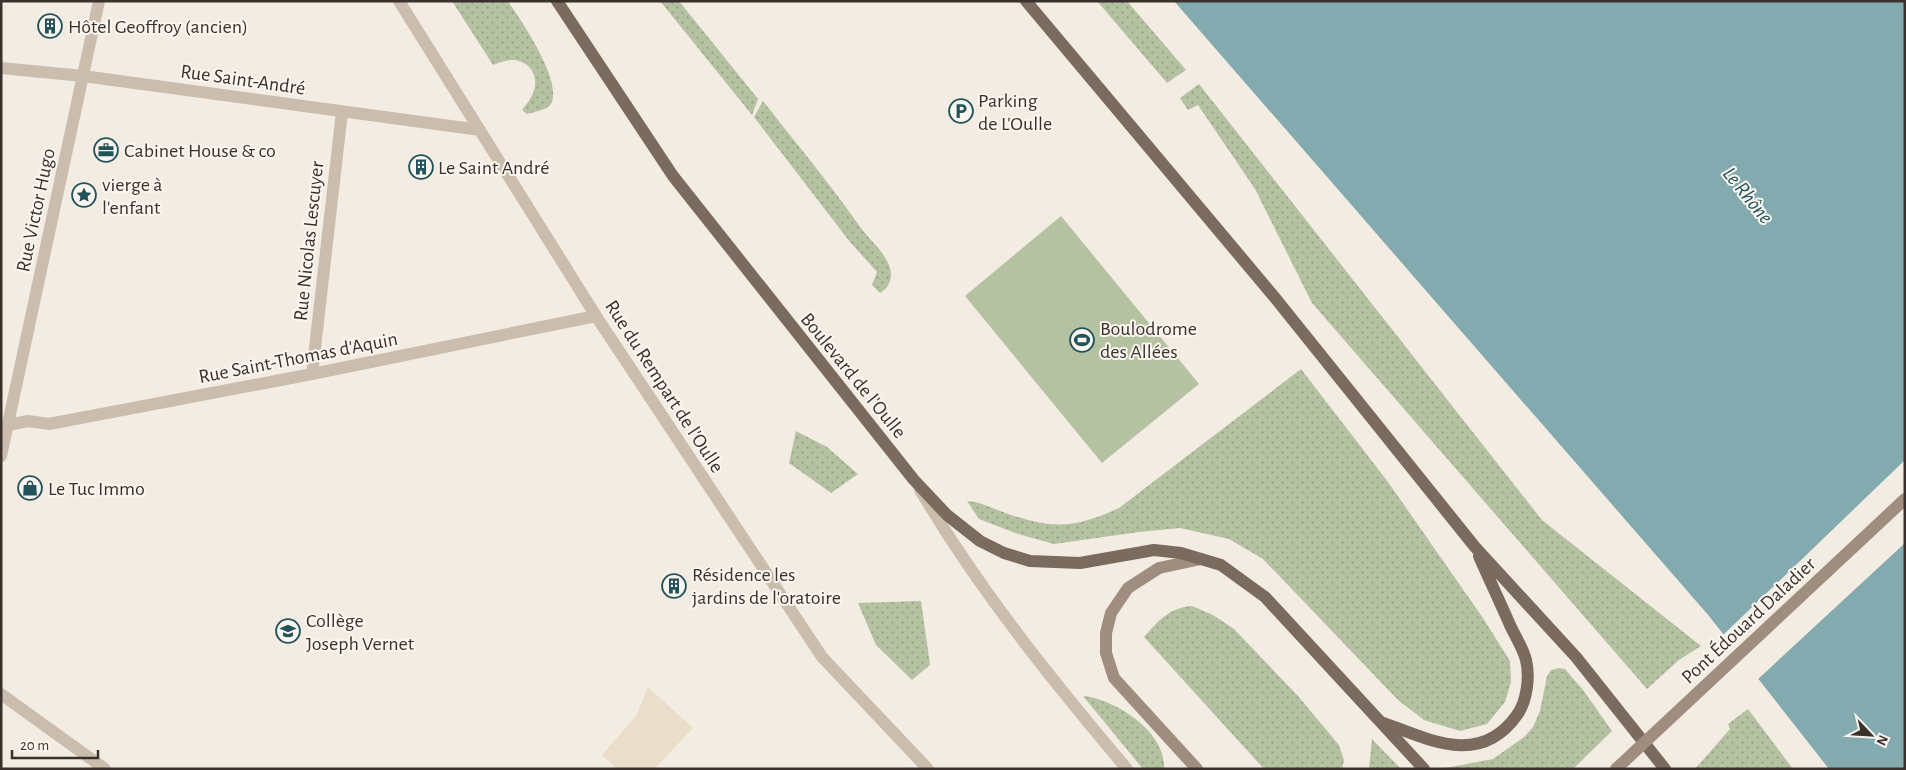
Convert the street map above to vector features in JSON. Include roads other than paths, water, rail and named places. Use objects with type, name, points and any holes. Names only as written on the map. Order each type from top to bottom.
[{"type":"main road","name":"Boulevard de l'Oulle","points":[[557,1],[673,176],[914,480]]},
{"type":"main road","points":[[1026,1],[1270,292],[1475,546],[1576,657],[1665,769]]},
{"type":"main road","points":[[914,480],[947,515],[980,540],[1004,553],[1030,561],[1080,563],[1154,550],[1181,553],[1221,565],[1265,596],[1424,769]]},
{"type":"main road","name":"Pont Édouard Daladier","points":[[1616,769],[1905,499]]},
{"type":"main road","points":[[1382,722],[1446,745],[1470,745],[1491,741],[1508,729],[1522,708],[1528,685],[1526,660],[1475,546]]},
{"type":"main road","points":[[1197,769],[1114,678],[1106,653],[1106,643],[1110,613],[1128,588],[1159,568],[1201,559]]},
{"type":"street","name":"Rue Victor Hugo","points":[[1,456],[99,1]]},
{"type":"street","name":"Rue du Rempart de l'Oulle","points":[[399,1],[596,316],[822,657],[928,769]]},
{"type":"street","name":"Rue Saint-André","points":[[1,68],[83,76],[480,130]]},
{"type":"street","name":"Rue Nicolas Lescuyer","points":[[312,374],[342,112]]},
{"type":"street","name":"Rue Saint-Thomas d'Aquin","points":[[8,425],[28,421],[49,424],[312,374],[596,316]]},
{"type":"street","name":"Boulevard de l'Oulle","points":[[914,480],[948,537],[1012,628],[1127,769]]},
{"type":"street","points":[[1,694],[105,769]]},
{"type":"water","name":"Le Rhône","points":[[1174,1],[1905,1],[1905,769],[1829,769],[1709,616]]},
{"type":"place","name":"Hôtel Geoffroy (ancien)","points":[[50,26]]},
{"type":"place","name":"Parking de L'Oulle","points":[[961,111]]},
{"type":"place","name":"Cabinet House & co","points":[[106,150]]},
{"type":"place","name":"Le Saint André","points":[[421,167]]},
{"type":"place","name":"vierge à l'enfant","points":[[84,195]]},
{"type":"place","name":"Boulodrome des Allées","points":[[1082,340]]},
{"type":"place","name":"Le Tuc Immo","points":[[30,488]]},
{"type":"place","name":"Résidence les jardins de l'oratoire","points":[[674,586]]},
{"type":"place","name":"Collège Joseph Vernet","points":[[288,631]]}]
